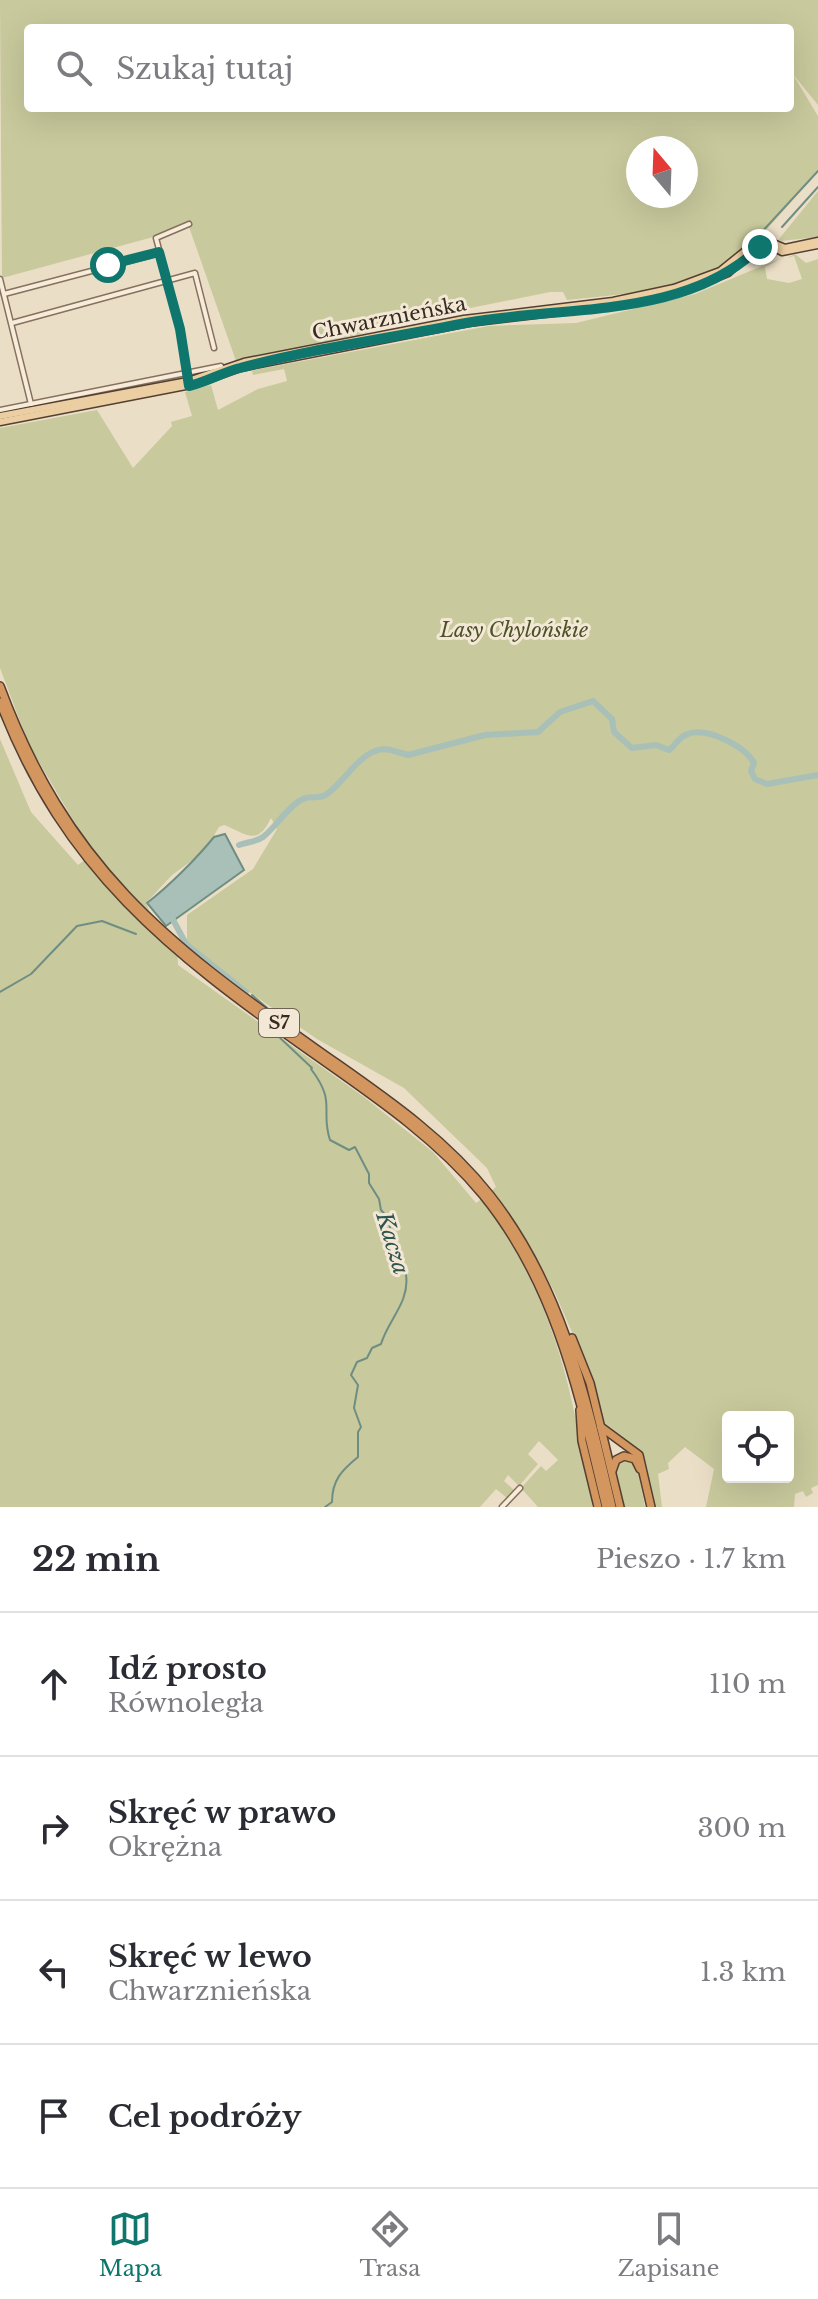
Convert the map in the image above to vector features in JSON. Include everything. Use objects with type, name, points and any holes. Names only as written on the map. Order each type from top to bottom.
[{"type":"highway","name":"S7","points":[[0,686],[22,742],[49,792],[74,833],[116,887],[195,961],[392,1102],[445,1146],[486,1190],[516,1230],[554,1301],[576,1365],[612,1507]]},
{"type":"highway","name":"S7","points":[[0,702],[52,810],[82,853],[133,912],[203,974],[411,1125],[484,1197],[540,1285],[563,1342],[581,1404],[580,1427],[596,1507]]},
{"type":"highway","points":[[554,1301],[581,1357],[620,1507]]},
{"type":"highway","points":[[581,1404],[606,1507]]},
{"type":"highway","points":[[600,1425],[639,1455],[649,1507]]},
{"type":"highway","points":[[612,1473],[620,1457],[635,1459],[649,1507]]},
{"type":"main road","name":"Chwarznieńska","points":[[0,416],[188,380],[244,362],[464,319],[565,309],[691,284],[727,267],[761,238],[784,248],[818,243]]},
{"type":"street","points":[[188,380],[156,238],[189,224]]},
{"type":"street","points":[[4,294],[159,252]]},
{"type":"street","points":[[12,323],[196,275],[214,348]]},
{"type":"street","points":[[0,279],[31,404]]},
{"type":"street","points":[[0,313],[9,310]]},
{"type":"street","name":"Chwarznieńska","points":[[0,416],[31,404],[188,380],[221,366]]},
{"type":"street","points":[[502,1507],[520,1488]]},
{"type":"green space","points":[[0,0],[818,0],[818,105],[794,75],[794,24],[24,24],[24,112],[794,112],[794,76],[818,116],[818,172],[752,244],[722,266],[701,276],[680,284],[636,293],[567,300],[563,292],[550,292],[371,328],[371,332],[236,361],[188,224],[157,236],[2,278]]},
{"type":"green space","points":[[818,191],[818,237],[781,241],[779,239]]},
{"type":"green space","name":"Lasy Chylońskie","points":[[795,254],[806,263],[818,259],[818,1485],[811,1488],[813,1493],[806,1497],[803,1491],[795,1494],[794,1507],[706,1507],[714,1469],[685,1447],[668,1463],[669,1469],[658,1474],[662,1507],[653,1507],[643,1461],[604,1428],[575,1339],[554,1291],[532,1250],[490,1192],[496,1187],[487,1168],[404,1088],[317,1039],[177,942],[178,965],[364,1097],[433,1152],[476,1203],[482,1199],[534,1287],[557,1347],[590,1484],[592,1507],[538,1507],[521,1488],[541,1466],[546,1471],[558,1460],[539,1441],[528,1454],[538,1464],[519,1486],[508,1475],[504,1481],[514,1490],[507,1498],[496,1489],[480,1507],[0,1507],[0,739],[31,812],[78,865],[93,854],[29,745],[0,668],[0,428],[97,410],[133,468],[172,426],[171,422],[192,416],[185,392],[211,385],[218,410],[258,389],[287,381],[284,369],[253,375],[252,371],[489,326],[576,323],[695,294],[784,257],[765,267],[767,279],[789,283],[802,279],[794,256],[787,258]],"holes":[[[271,818],[277,829],[253,869],[187,915],[187,944],[152,918],[146,903],[172,875],[205,851],[219,827],[224,825],[251,836],[261,833]]]},
{"type":"green space","points":[[631,1459],[637,1466],[645,1507],[623,1507],[615,1469],[619,1461]]},
{"type":"shaded area","points":[[225,834],[244,870],[166,926],[147,903],[182,872],[214,837]]},
{"type":"waterway","points":[[758,236],[818,171]]},
{"type":"waterway","points":[[782,227],[818,187]]},
{"type":"waterway","name":"Kacza","points":[[394,751],[408,755],[485,735],[538,732],[560,712],[593,701],[612,719],[614,732],[632,748],[656,745],[669,750],[685,735],[705,733],[743,750],[754,763],[751,771],[755,779],[767,784],[818,775]]},
{"type":"waterway","name":"Kacza","points":[[239,845],[263,837],[298,802],[327,794],[372,752],[391,750]]},
{"type":"waterway","name":"Kacza","points":[[171,916],[186,944],[246,992]]},
{"type":"waterway","points":[[0,992],[31,974],[77,926],[102,921],[136,934]]},
{"type":"waterway","name":"Kacza","points":[[252,995],[279,1018]]},
{"type":"waterway","name":"Kacza","points":[[277,1035],[312,1068]]},
{"type":"waterway","name":"Kacza","points":[[311,1069],[324,1090],[330,1140],[349,1150],[355,1147],[369,1174],[369,1183],[379,1199],[381,1210],[389,1219],[391,1237],[396,1239],[405,1270],[406,1285],[402,1302],[381,1344],[372,1348],[367,1358],[357,1362],[351,1375],[358,1385],[354,1408],[361,1427],[358,1432],[358,1457],[339,1476],[332,1502],[325,1507]]},
{"type":"route","points":[[108,265],[159,252],[180,329],[189,386],[240,368],[468,323],[612,306],[684,291],[723,276],[760,247]]}]
